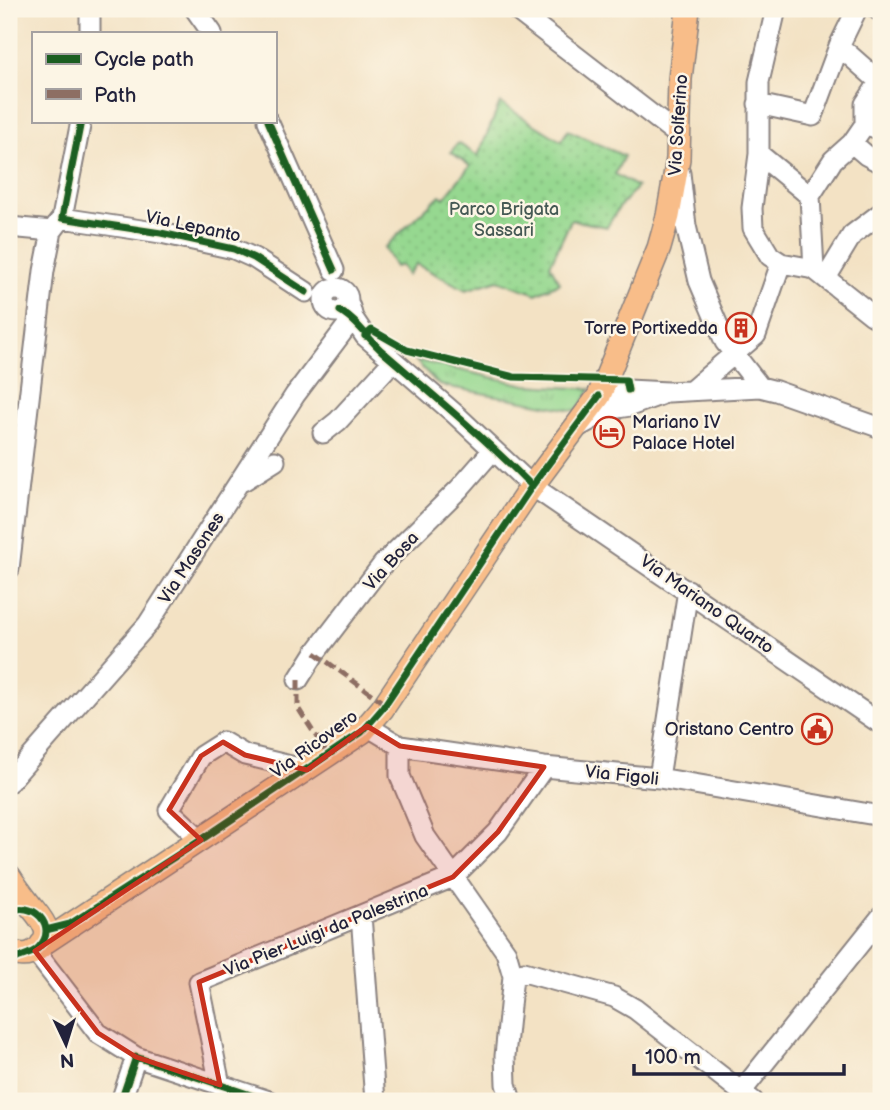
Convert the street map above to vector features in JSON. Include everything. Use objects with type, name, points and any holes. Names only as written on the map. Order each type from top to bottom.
[{"type":"main road","name":"Via Solferino","points":[[578,427],[599,396],[659,248],[677,221],[680,79],[688,9]]},
{"type":"main road","name":"Via Ricovero","points":[[9,912],[22,907],[28,943],[70,924],[201,840],[368,726],[532,486],[578,427]]},
{"type":"main road","points":[[9,876],[28,943]]},
{"type":"street","points":[[90,9],[90,32]]},
{"type":"street","points":[[195,9],[211,32]]},
{"type":"street","points":[[515,9],[678,135]]},
{"type":"street","points":[[776,9],[759,82],[759,154],[752,208],[753,228],[770,256],[781,263],[820,274],[881,320]]},
{"type":"street","points":[[758,104],[813,116],[839,46],[857,9]]},
{"type":"street","points":[[877,9],[881,12]]},
{"type":"street","points":[[820,274],[810,196],[833,160],[867,154],[873,127],[865,104],[881,82],[839,46]]},
{"type":"street","points":[[9,569],[16,445],[44,271],[81,122]]},
{"type":"street","points":[[268,122],[334,270],[338,301]]},
{"type":"street","points":[[759,154],[810,196]]},
{"type":"street","points":[[820,274],[852,235],[881,213]]},
{"type":"street","points":[[677,221],[725,342],[760,387]]},
{"type":"street","name":"Via Lepanto","points":[[9,227],[57,225],[161,233],[234,249],[254,258],[306,292],[338,301]]},
{"type":"street","points":[[692,390],[756,335],[781,263]]},
{"type":"street","name":"Via Mariano Quarto","points":[[338,301],[365,336],[532,486],[881,724]]},
{"type":"street","name":"Via Masones","points":[[9,782],[148,624],[295,395],[338,301]]},
{"type":"street","points":[[323,433],[338,421],[393,361]]},
{"type":"street","points":[[599,396],[628,390],[668,392],[760,387],[881,428]]},
{"type":"street","points":[[578,427],[611,409],[629,406],[668,392]]},
{"type":"street","name":"Via Bosa","points":[[298,680],[315,653],[383,564],[459,489],[494,450]]},
{"type":"street","points":[[237,485],[275,461]]},
{"type":"street","points":[[659,778],[688,590]]},
{"type":"street","name":"Via Figoli","points":[[368,726],[400,746],[544,766],[659,778],[881,816]]},
{"type":"street","points":[[201,840],[169,810],[201,756],[223,742],[245,755],[307,769]]},
{"type":"street","points":[[400,746],[400,776],[425,836],[506,952],[513,976],[505,1056],[506,1084],[512,1101]]},
{"type":"street","points":[[453,877],[498,832],[544,766]]},
{"type":"street","name":"Via Pier Luigi da Palestrina","points":[[220,1085],[199,982],[453,877]]},
{"type":"street","points":[[361,915],[375,1101]]},
{"type":"street","points":[[513,976],[524,972],[614,997],[635,1009],[747,1097],[881,917]]},
{"type":"street","points":[[28,943],[98,1033],[136,1056],[269,1101]]},
{"type":"street","points":[[121,1101],[136,1056]]},
{"type":"highlighted area","points":[[367,726],[400,746],[544,767],[498,832],[453,877],[199,982],[220,1085],[136,1057],[98,1033],[35,951],[201,840],[169,810],[201,756],[223,742],[245,755],[307,770]]},
{"type":"green space","name":"Parco Brigata Sassari","points":[[500,103],[561,141],[568,130],[624,156],[615,174],[637,187],[620,206],[607,227],[571,220],[550,265],[560,283],[536,294],[498,280],[466,290],[416,264],[407,275],[401,265],[395,267],[384,248],[440,195],[444,198],[470,166],[451,152],[458,143],[478,156]]},
{"type":"green space","points":[[415,360],[526,385],[591,389],[577,411],[439,385]]},
{"type":"marked path","points":[[315,653],[385,704]]},
{"type":"marked path","points":[[298,680],[298,708],[328,755]]},
{"type":"cycle path","points":[[81,122],[62,218],[161,233],[234,249],[254,258],[306,292]]},
{"type":"cycle path","points":[[268,122],[334,270]]},
{"type":"cycle path","points":[[340,311],[352,319],[383,352],[532,486]]},
{"type":"cycle path","points":[[365,336],[372,330],[407,350],[514,377],[626,380],[628,390]]},
{"type":"cycle path","points":[[46,930],[70,924],[362,732],[382,709],[532,486],[599,396]]},
{"type":"cycle path","points":[[9,912],[18,909],[34,912],[44,923],[46,931],[36,950],[9,962]]},
{"type":"cycle path","points":[[121,1101],[136,1057],[269,1101]]},
{"type":"place","name":"Torre Portixedda","points":[[741,328]]},
{"type":"place","name":"Mariano IV Palace Hotel","points":[[609,432]]},
{"type":"place","name":"Oristano Centro","points":[[817,729]]}]
